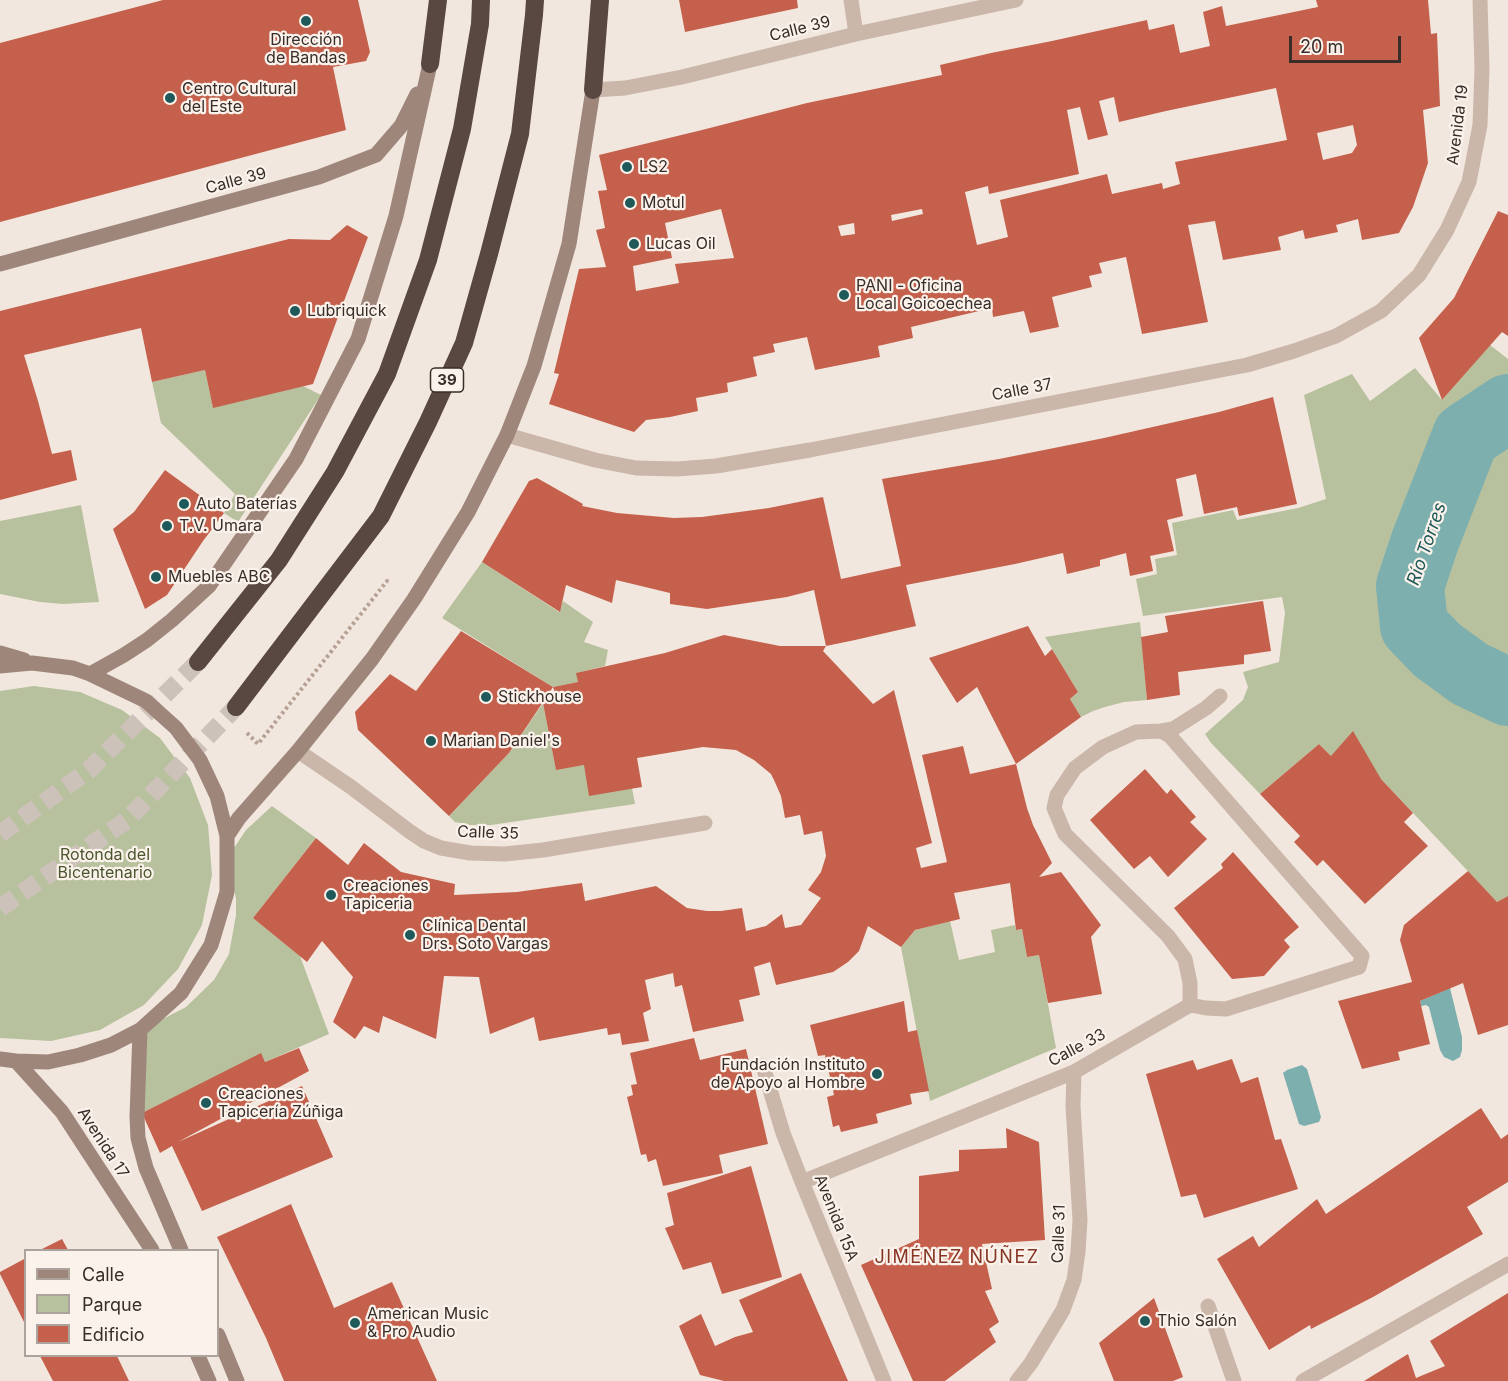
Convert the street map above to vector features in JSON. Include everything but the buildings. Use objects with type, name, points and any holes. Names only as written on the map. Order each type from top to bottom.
[{"type":"highway","points":[[430,64],[438,0]]},
{"type":"highway","points":[[198,662],[279,560],[335,472],[387,374],[428,260],[462,129],[480,24],[481,0]]},
{"type":"highway","name":"39","points":[[236,707],[381,516],[464,343],[520,134],[535,0]]},
{"type":"highway","points":[[593,90],[600,0]]},
{"type":"main road","name":"Calle 39","points":[[0,264],[319,177],[376,155],[401,126],[430,64]]},
{"type":"main road","points":[[90,674],[124,656],[147,640],[209,586],[296,459],[358,339],[396,216],[430,64]]},
{"type":"main road","points":[[226,836],[239,818],[298,752],[372,659],[414,599],[468,512],[507,435],[534,366],[569,244],[593,90]]},
{"type":"main road","points":[[0,653],[32,663],[73,668],[90,674],[146,701],[176,728],[200,760],[217,796],[226,836],[227,892],[211,945],[181,993],[140,1030],[111,1045],[48,1062],[0,1059]]},
{"type":"main road","points":[[0,666],[32,663]]},
{"type":"main road","name":"Avenida 17","points":[[140,1030],[138,1138],[146,1167],[180,1249]]},
{"type":"main road","name":"Avenida 17","points":[[16,1061],[62,1112],[151,1249]]},
{"type":"main road","points":[[219,1337],[237,1381]]},
{"type":"main road","points":[[198,1357],[209,1381]]},
{"type":"street","points":[[850,0],[856,34]]},
{"type":"street","name":"Calle 39","points":[[593,90],[682,77],[856,34],[1016,0]]},
{"type":"street","name":"Avenida 19","points":[[1469,182],[1480,125],[1482,69],[1480,0]]},
{"type":"street","name":"Calle 37","points":[[507,435],[595,460],[636,468],[677,469],[716,466],[810,450],[1247,365],[1336,336],[1381,310],[1419,275],[1447,230],[1469,182]]},
{"type":"street","points":[[1161,731],[1170,736],[1362,956],[1359,967],[1226,1009],[1190,1005],[1190,983],[1185,959],[1168,936],[1065,834],[1054,808],[1057,795],[1075,768],[1103,747],[1136,732],[1173,729],[1220,696]]},
{"type":"street","name":"Calle 35","points":[[298,752],[351,787],[424,841],[451,850],[505,854],[543,850],[705,823]]},
{"type":"street","name":"Calle 33","points":[[802,1182],[1074,1072],[1190,1005]]},
{"type":"street","name":"Avenida 15A","points":[[763,1066],[783,1132],[802,1182],[884,1381]]},
{"type":"street","name":"Calle 31","points":[[1017,1381],[1063,1310],[1074,1280],[1080,1220],[1073,1106],[1074,1072]]},
{"type":"street","points":[[1303,1381],[1508,1264]]},
{"type":"street","points":[[1208,1306],[1234,1381]]},
{"type":"green space","points":[[1490,345],[1508,359],[1508,896],[1497,902],[1381,779],[1331,756],[1319,744],[1260,794],[1211,743],[1205,734],[1243,700],[1248,687],[1243,672],[1279,662],[1285,613],[1282,597],[1143,616],[1136,579],[1157,574],[1155,559],[1177,555],[1172,523],[1233,510],[1237,520],[1298,508],[1326,499],[1304,395],[1352,374],[1370,401],[1415,368],[1442,400]]},
{"type":"green space","points":[[205,370],[213,407],[303,386],[321,395],[238,522],[224,513],[235,494],[161,423],[152,382]]},
{"type":"green space","points":[[81,505],[99,602],[63,604],[0,594],[0,521]]},
{"type":"green space","points":[[482,562],[559,612],[563,601],[593,622],[584,642],[608,650],[605,666],[577,673],[578,682],[553,687],[442,618]]},
{"type":"green space","points":[[1140,622],[1147,700],[1124,702],[1081,717],[1070,699],[1078,692],[1045,637]]},
{"type":"green space","name":"Rotonda del Bicentenario","points":[[34,686],[80,692],[122,710],[160,738],[190,778],[208,825],[212,875],[202,925],[178,969],[144,1005],[100,1030],[51,1041],[0,1038],[0,691]]},
{"type":"green space","points":[[543,703],[556,769],[584,765],[632,788],[635,804],[491,825],[455,822],[449,816],[509,753]]},
{"type":"green space","points":[[272,806],[316,838],[253,918],[300,956],[329,1034],[265,1062],[261,1054],[142,1113],[142,1039],[159,1021],[186,1007],[214,980],[229,954],[236,915],[236,898],[230,872],[234,848],[246,830]]},
{"type":"green space","points":[[950,921],[959,960],[995,952],[991,930],[1015,925],[1016,930],[1022,929],[1027,957],[1039,955],[1056,1048],[930,1101],[901,947],[915,930]]},
{"type":"water","points":[[1450,988],[1462,1037],[1460,1057],[1453,1061],[1444,1057],[1440,1050],[1429,1007],[1421,1006],[1420,1001]]},
{"type":"water","points":[[1302,1065],[1307,1069],[1321,1117],[1319,1122],[1304,1126],[1299,1124],[1283,1073]]},
{"type":"waterway","name":"Río Torres","points":[[1508,408],[1466,436],[1410,586],[1414,626],[1437,650],[1470,674],[1508,692]]},
{"type":"tunnel","points":[[0,834],[89,770],[198,662]]},
{"type":"tunnel","points":[[0,908],[127,820],[236,707]]},
{"type":"place","name":"Dirección de Bandas","points":[[306,21]]},
{"type":"place","name":"Centro Cultural del Este","points":[[170,98]]},
{"type":"place","name":"LS2","points":[[627,167]]},
{"type":"place","name":"Motul","points":[[630,203]]},
{"type":"place","name":"Lucas Oil","points":[[634,244]]},
{"type":"place","name":"PANI - Oficina Local Goicoechea","points":[[844,295]]},
{"type":"place","name":"Lubriquick","points":[[295,311]]},
{"type":"place","name":"Auto Baterías","points":[[184,504]]},
{"type":"place","name":"T.V. Umara","points":[[167,526]]},
{"type":"place","name":"Muebles ABC","points":[[156,577]]},
{"type":"place","name":"Stickhouse","points":[[486,697]]},
{"type":"place","name":"Marian Daniel's","points":[[431,741]]},
{"type":"place","name":"Creaciones Tapiceria","points":[[331,895]]},
{"type":"place","name":"Clínica Dental Drs. Soto Vargas","points":[[410,935]]},
{"type":"place","name":"Fundación Instituto de Apoyo al Hombre","points":[[877,1074]]},
{"type":"place","name":"Creaciones Tapicería Zúñiga","points":[[206,1103]]},
{"type":"place","name":"Thio Salón","points":[[1145,1321]]},
{"type":"place","name":"American Music & Pro Audio","points":[[355,1323]]},
{"type":"district","name":"JIMÉNEZ NÚÑEZ","points":[[957,1258]]}]
